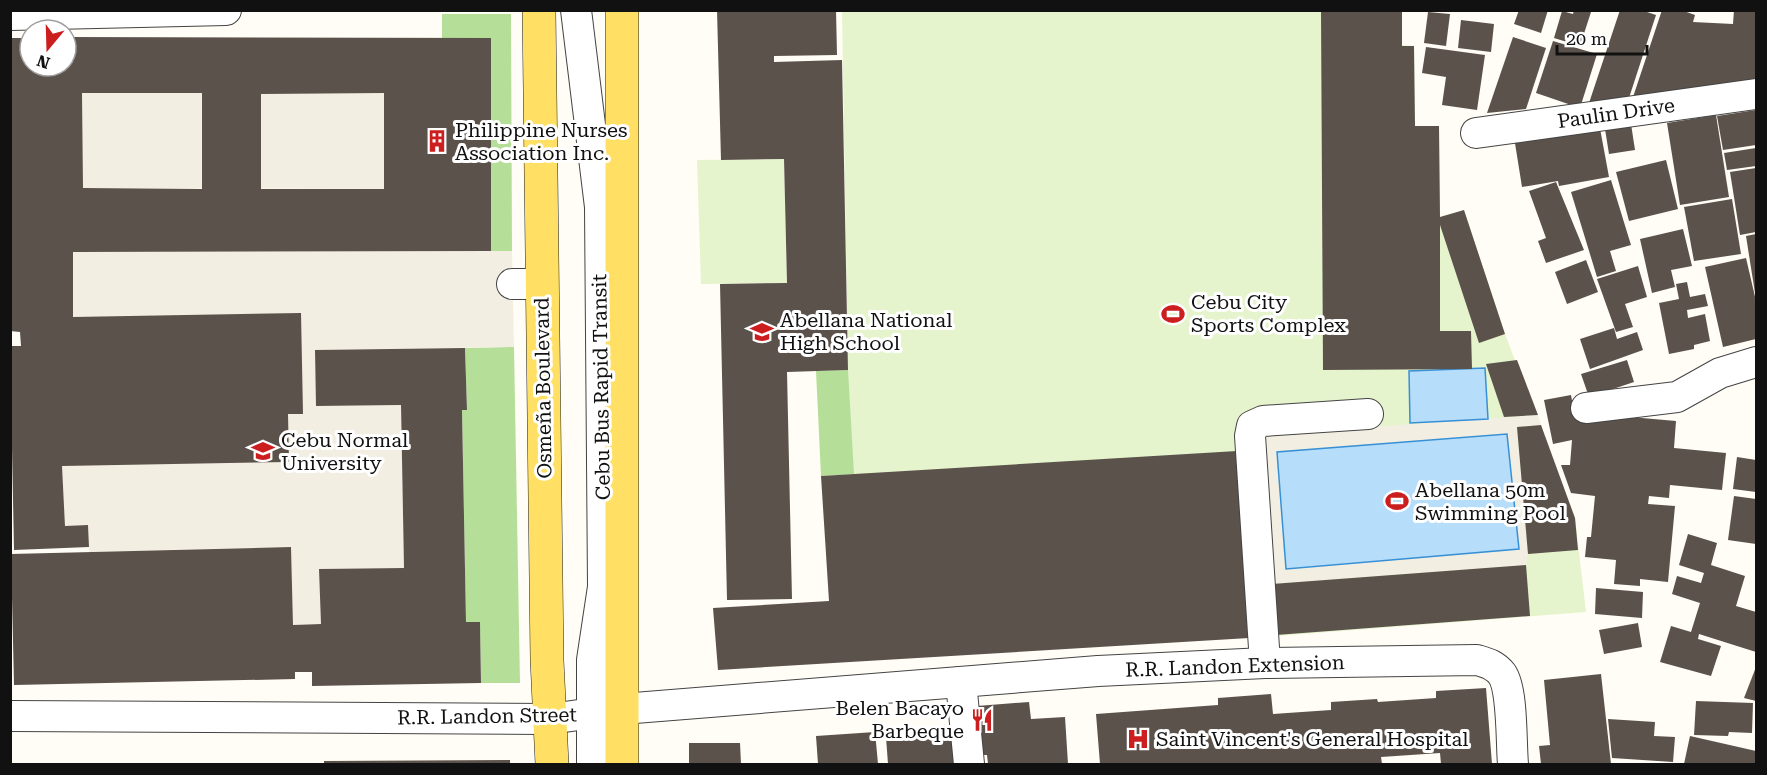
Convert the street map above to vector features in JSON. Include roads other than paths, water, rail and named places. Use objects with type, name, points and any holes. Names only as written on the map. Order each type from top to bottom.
[{"type":"main road","name":"Osmeña Boulevard","points":[[539,10],[527,284],[552,765]]},
{"type":"main road","points":[[622,10],[607,711],[622,765]]},
{"type":"street","points":[[10,15],[226,10]]},
{"type":"street","name":"Cebu Bus Rapid Transit","points":[[576,10],[600,207],[603,587],[592,660],[607,711],[592,765]]},
{"type":"street","name":"Paulin Drive","points":[[1476,133],[1756,94]]},
{"type":"street","points":[[1586,408],[1677,397],[1720,373],[1756,362]]},
{"type":"street","points":[[1265,663],[1250,436],[1252,426],[1263,421],[1368,414]]},
{"type":"street","name":"R.R. Landon Extension","points":[[961,682],[1265,663],[1477,660],[1494,665],[1503,675],[1513,765]]},
{"type":"street","points":[[961,682],[969,765]]},
{"type":"street","name":"R.R. Landon Street","points":[[10,716],[550,719],[607,711],[961,682]]},
{"type":"water","points":[[1485,368],[1488,419],[1410,423],[1409,371]]},
{"type":"water","name":"Abellana 50m Swimming Pool","points":[[1507,434],[1519,549],[1286,569],[1277,452]]},
{"type":"place","name":"Philippine Nurses Association Inc.","points":[[437,141]]},
{"type":"place","name":"Cebu City Sports Complex","points":[[1173,314]]},
{"type":"place","name":"Abellana National High School","points":[[762,332]]},
{"type":"place","name":"Cebu Normal University","points":[[263,451]]},
{"type":"place","name":"Abellana 50m Swimming Pool","points":[[1397,501]]},
{"type":"place","name":"Belen Bacayo Barbeque","points":[[982,720]]},
{"type":"place","name":"Saint Vincent's General Hospital","points":[[1138,739]]}]
